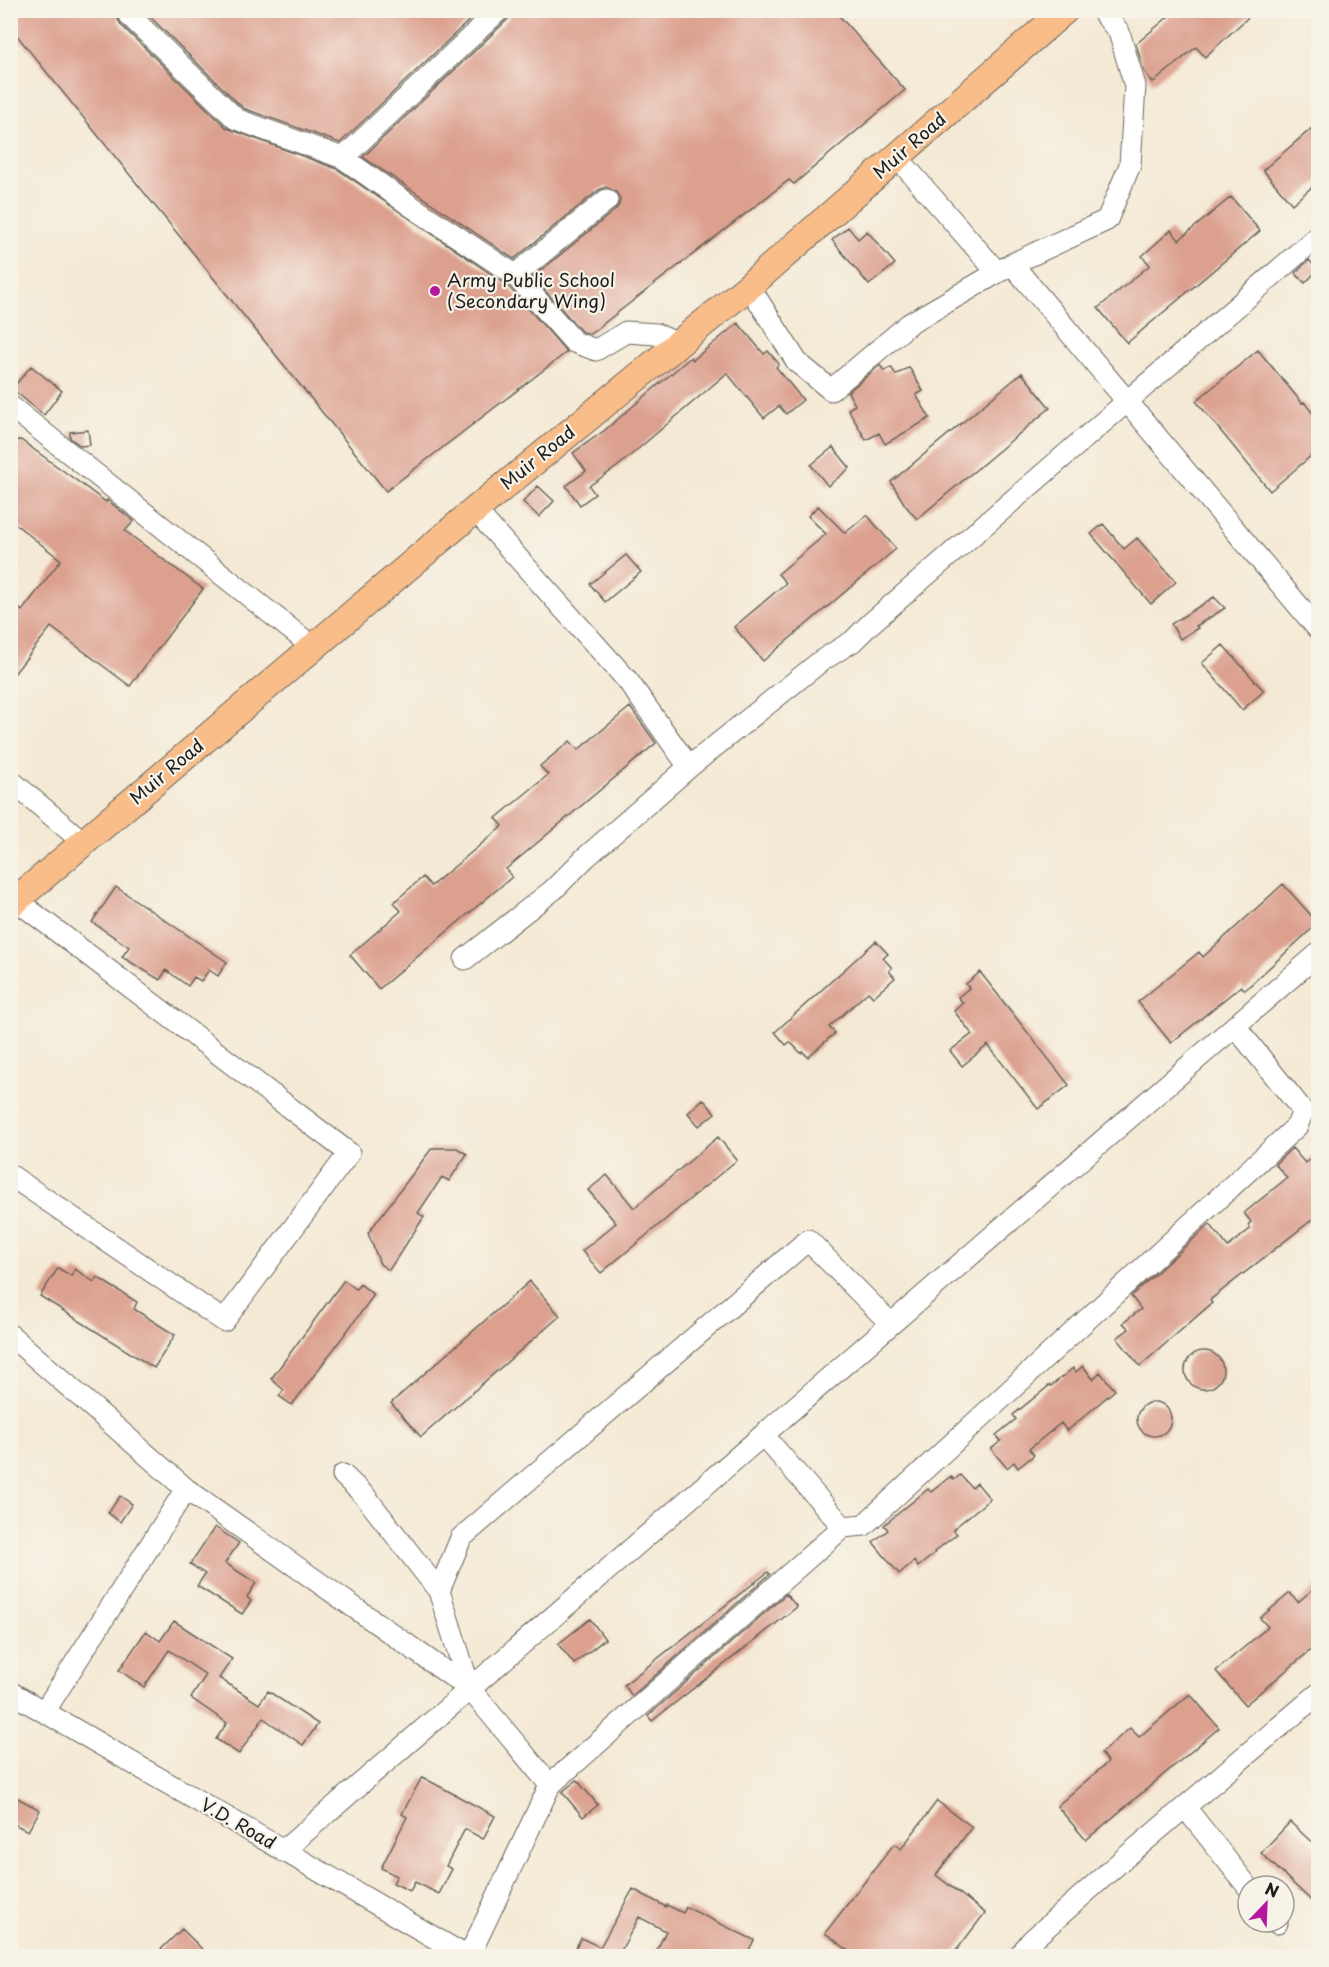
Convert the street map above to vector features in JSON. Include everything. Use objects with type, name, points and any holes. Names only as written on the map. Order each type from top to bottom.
[{"type":"main road","name":"Muir Road","points":[[13,903],[476,510],[749,286],[1065,10]]},
{"type":"street","points":[[343,158],[499,10]]},
{"type":"street","points":[[749,286],[797,362],[831,390],[909,324],[1005,268],[1107,220],[1130,165],[1135,86],[1119,32],[1101,10]]},
{"type":"street","points":[[130,16],[236,119],[343,158],[411,206],[516,274],[574,342],[596,350],[626,332],[656,334],[678,344]]},
{"type":"street","points":[[897,156],[1005,268],[1126,400],[1318,628]]},
{"type":"street","points":[[516,274],[607,200]]},
{"type":"street","points":[[465,959],[554,890],[585,858],[689,766],[820,661],[853,640],[1126,400],[1318,236]]},
{"type":"street","points":[[12,410],[313,647]]},
{"type":"street","points":[[476,510],[628,681],[689,766]]},
{"type":"street","points":[[10,780],[83,842]]},
{"type":"street","points":[[10,1175],[224,1322],[348,1153],[13,903]]},
{"type":"street","points":[[283,1851],[1318,954]]},
{"type":"street","points":[[467,1956],[550,1785],[843,1527],[864,1525],[1297,1126],[1303,1110],[1235,1026]]},
{"type":"street","points":[[439,1591],[461,1538],[808,1240],[891,1324]]},
{"type":"street","points":[[10,1335],[186,1489],[470,1689],[550,1785]]},
{"type":"street","points":[[763,1435],[843,1527]]},
{"type":"street","points":[[343,1475],[365,1496],[439,1591],[470,1689]]},
{"type":"street","points":[[44,1712],[186,1489]]},
{"type":"street","name":"V.D. Road","points":[[10,1692],[467,1956]]},
{"type":"street","points":[[1019,1956],[1032,1940],[1318,1694]]},
{"type":"street","points":[[1185,1808],[1238,1874]]},
{"type":"building","points":[[10,10],[119,10],[118,19],[121,25],[227,128],[337,169],[507,285],[567,352],[386,491],[10,27]]},
{"type":"building","points":[[143,10],[480,10],[340,143],[243,108]]},
{"type":"building","points":[[511,10],[834,10],[905,90],[794,184],[789,180],[590,334],[581,331],[533,277],[615,210],[620,199],[616,192],[606,187],[599,190],[514,259],[363,157],[508,19]]},
{"type":"building","points":[[1162,10],[1256,10],[1205,57],[1196,47],[1153,83],[1144,71],[1136,44],[1168,17]]},
{"type":"building","points":[[1318,123],[1318,182],[1292,204],[1263,170]]},
{"type":"building","points":[[1231,197],[1260,231],[1127,343],[1098,308],[1150,265],[1142,256],[1171,230],[1179,240]]},
{"type":"building","points":[[848,227],[858,239],[867,231],[895,264],[869,285],[832,240]]},
{"type":"building","points":[[1309,260],[1318,270],[1305,283],[1295,273]]},
{"type":"building","points":[[738,323],[764,354],[768,351],[779,364],[776,367],[803,400],[786,414],[779,406],[764,418],[727,373],[617,467],[589,486],[595,494],[580,505],[566,486],[586,471],[573,453],[605,430],[691,357],[693,360]]},
{"type":"building","points":[[1258,350],[1318,420],[1318,450],[1270,491],[1196,401]]},
{"type":"building","points":[[880,365],[884,371],[891,367],[896,375],[909,367],[923,391],[916,395],[930,418],[885,444],[879,433],[866,440],[848,409],[855,405],[848,392]]},
{"type":"building","points":[[31,366],[62,391],[44,415],[12,389]]},
{"type":"building","points":[[1022,373],[1050,408],[917,519],[891,482]]},
{"type":"building","points":[[88,430],[90,445],[81,446],[70,438],[70,432]]},
{"type":"building","points":[[21,440],[134,521],[125,531],[203,589],[130,686],[51,627],[10,679],[10,600],[22,611],[61,560],[10,520],[10,441]]},
{"type":"building","points":[[833,447],[850,468],[828,486],[811,465]]},
{"type":"building","points":[[538,486],[554,501],[539,517],[523,502]]},
{"type":"building","points":[[818,506],[845,533],[867,515],[896,549],[763,661],[734,627],[786,583],[778,574],[826,534],[808,516]]},
{"type":"building","points":[[1103,524],[1124,549],[1137,538],[1176,582],[1151,604],[1091,534]]},
{"type":"building","points":[[626,555],[641,572],[605,602],[590,584]]},
{"type":"building","points":[[1214,597],[1225,608],[1180,639],[1171,624]]},
{"type":"building","points":[[1223,645],[1264,691],[1242,710],[1202,663]]},
{"type":"building","points":[[630,707],[656,743],[506,869],[512,877],[379,989],[350,955],[401,911],[394,902],[423,877],[431,886],[503,826],[496,818],[548,775],[540,766],[570,741],[578,750]]},
{"type":"building","points":[[1283,884],[1318,923],[1245,990],[1241,986],[1171,1043],[1138,1002],[1199,952],[1203,957]]},
{"type":"building","points":[[116,887],[227,962],[218,976],[209,970],[201,981],[194,977],[188,986],[166,970],[160,980],[122,957],[129,947],[92,922]]},
{"type":"building","points":[[876,941],[888,954],[883,958],[892,968],[889,971],[895,978],[873,997],[868,992],[829,1027],[835,1033],[808,1057],[790,1042],[786,1045],[775,1032]]},
{"type":"building","points":[[980,972],[1069,1085],[1038,1109],[988,1045],[962,1066],[950,1051],[972,1034],[954,1011],[963,1003],[958,997],[969,988],[966,984]]},
{"type":"building","points":[[703,1099],[715,1113],[699,1126],[688,1113]]},
{"type":"building","points":[[718,1137],[737,1160],[601,1273],[582,1251],[616,1223],[588,1190],[607,1175],[634,1208]]},
{"type":"building","points":[[432,1148],[457,1148],[467,1154],[449,1181],[442,1177],[418,1213],[424,1217],[389,1270],[380,1264],[368,1233]]},
{"type":"building","points":[[1292,1148],[1305,1163],[1318,1152],[1318,1215],[1210,1300],[1212,1303],[1140,1366],[1117,1338],[1129,1329],[1123,1323],[1141,1309],[1131,1296],[1210,1224],[1228,1247],[1250,1229],[1248,1225],[1251,1222],[1244,1213],[1287,1178],[1275,1164]]},
{"type":"building","points":[[58,1268],[71,1276],[75,1269],[94,1282],[97,1277],[137,1302],[134,1309],[175,1335],[154,1368],[40,1296]]},
{"type":"building","points":[[344,1280],[356,1289],[360,1284],[374,1295],[292,1405],[279,1396],[284,1390],[271,1379]]},
{"type":"building","points":[[530,1281],[560,1316],[421,1437],[391,1403]]},
{"type":"building","points":[[1204,1351],[1218,1356],[1223,1370],[1218,1384],[1204,1389],[1190,1384],[1185,1370],[1190,1356]]},
{"type":"building","points":[[1083,1366],[1093,1379],[1100,1372],[1115,1390],[1067,1431],[1061,1423],[1029,1449],[1034,1455],[1018,1468],[1014,1462],[1007,1468],[991,1449],[1001,1441],[996,1435],[1016,1419],[1013,1415],[1050,1385],[1073,1368],[1076,1372]]},
{"type":"building","points":[[1154,1402],[1166,1407],[1171,1419],[1166,1431],[1154,1436],[1142,1431],[1137,1419],[1142,1407]]},
{"type":"building","points":[[960,1475],[972,1488],[977,1483],[990,1499],[958,1525],[953,1530],[957,1534],[935,1553],[918,1567],[914,1561],[899,1574],[873,1542],[888,1530],[884,1525],[928,1489],[931,1492],[951,1476],[954,1480]]},
{"type":"building","points":[[120,1496],[132,1504],[120,1522],[108,1513]]},
{"type":"building","points":[[215,1527],[239,1543],[225,1563],[256,1583],[247,1597],[251,1601],[242,1614],[197,1586],[205,1574],[190,1564]]},
{"type":"building","points":[[768,1572],[770,1574],[632,1696],[624,1685]]},
{"type":"building","points":[[1318,1585],[1318,1644],[1245,1705],[1216,1671],[1268,1627],[1260,1618],[1290,1593],[1298,1602]]},
{"type":"building","points":[[786,1594],[797,1607],[652,1721],[648,1716]]},
{"type":"building","points":[[590,1619],[605,1639],[574,1664],[558,1644]]},
{"type":"building","points":[[174,1621],[232,1659],[219,1678],[259,1704],[268,1691],[318,1724],[303,1745],[263,1718],[239,1754],[216,1739],[227,1723],[191,1698],[206,1675],[169,1650],[144,1687],[119,1670],[146,1631],[160,1641]]},
{"type":"building","points":[[1190,1694],[1219,1728],[1086,1840],[1057,1806],[1108,1762],[1101,1753],[1130,1728],[1139,1737]]},
{"type":"building","points":[[422,1777],[495,1816],[483,1839],[465,1829],[446,1866],[452,1869],[439,1894],[415,1882],[410,1891],[393,1883],[397,1876],[381,1868],[407,1817],[402,1814]]},
{"type":"building","points":[[577,1780],[598,1805],[583,1817],[562,1792]]},
{"type":"building","points":[[10,1794],[40,1810],[28,1831],[10,1822]]},
{"type":"building","points":[[937,1801],[972,1827],[936,1875],[985,1913],[952,1956],[856,1956],[825,1933],[894,1844],[901,1849]]},
{"type":"building","points":[[1290,1822],[1318,1848],[1318,1907],[1296,1886],[1296,1874],[1283,1874],[1261,1853]]},
{"type":"building","points":[[633,1889],[666,1907],[667,1905],[683,1913],[686,1907],[754,1940],[746,1956],[654,1956],[666,1931],[639,1917],[618,1956],[584,1956],[574,1951],[581,1938],[600,1947]]},
{"type":"building","points":[[182,1929],[209,1956],[154,1956]]},
{"type":"place","name":"Army Public School (Secondary Wing)","points":[[435,291]]}]
